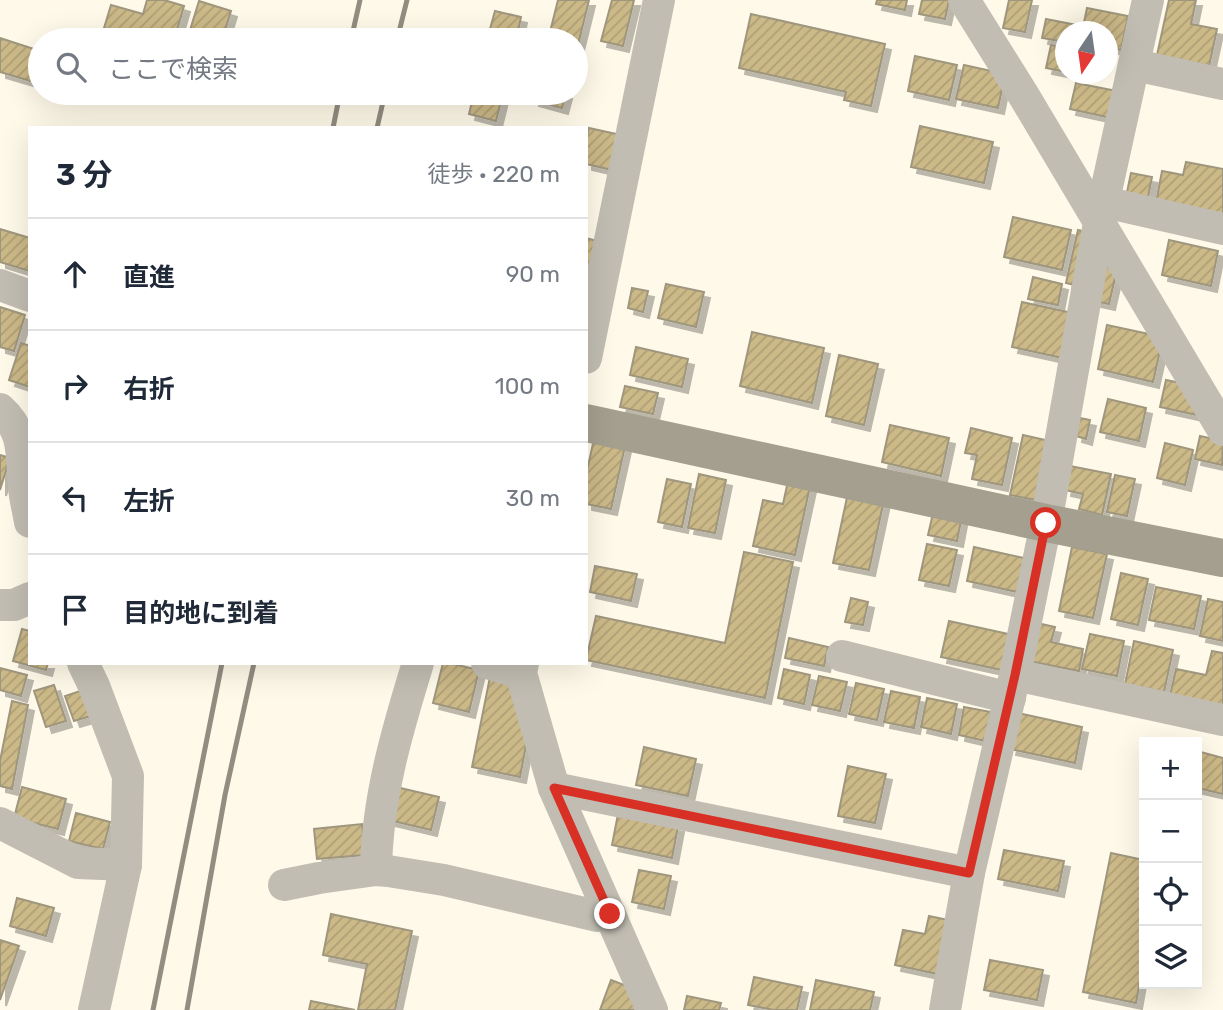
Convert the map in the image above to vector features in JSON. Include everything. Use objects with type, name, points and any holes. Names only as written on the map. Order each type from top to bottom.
[{"type":"street","points":[[588,348],[659,0]]},
{"type":"street","points":[[964,0],[1102,212],[1223,430]]},
{"type":"street","points":[[945,1010],[969,873],[1046,523],[1102,212],[1148,0]]},
{"type":"street","points":[[1135,65],[1223,84]]},
{"type":"street","points":[[1102,212],[1223,229]]},
{"type":"street","points":[[0,285],[28,295]]},
{"type":"street","points":[[0,409],[8,416],[22,446],[28,511]]},
{"type":"street","points":[[588,423],[1046,523],[1223,558]]},
{"type":"street","points":[[0,605],[14,605],[28,599]]},
{"type":"street","points":[[842,656],[1223,720]]},
{"type":"street","points":[[84,665],[128,776],[126,865],[94,1010]]},
{"type":"street","points":[[376,870],[381,814],[393,750],[417,665]]},
{"type":"street","points":[[501,665],[522,668],[554,788],[652,1010]]},
{"type":"street","points":[[554,788],[969,873]]},
{"type":"street","points":[[0,823],[78,863],[126,865]]},
{"type":"street","points":[[284,885],[376,870],[444,880],[597,916],[610,914]]},
{"type":"building","points":[[147,0],[164,0],[184,6],[178,28],[104,28],[111,5],[143,14]]},
{"type":"building","points":[[558,0],[589,0],[582,28],[551,28]]},
{"type":"building","points":[[612,0],[634,0],[623,46],[601,41]]},
{"type":"building","points":[[877,0],[907,0],[905,10],[876,4]]},
{"type":"building","points":[[922,0],[949,0],[945,19],[919,14]]},
{"type":"building","points":[[1009,0],[1032,0],[1025,32],[1003,28]]},
{"type":"building","points":[[1169,0],[1196,0],[1191,24],[1217,29],[1209,66],[1157,55]]},
{"type":"building","points":[[199,1],[231,11],[226,28],[191,28]]},
{"type":"building","points":[[1087,8],[1128,16],[1121,50],[1118,49],[1118,21],[1084,21]]},
{"type":"building","points":[[495,11],[521,17],[519,28],[490,28]]},
{"type":"building","points":[[751,14],[885,44],[871,106],[844,100],[846,92],[739,68]]},
{"type":"building","points":[[1046,19],[1056,21],[1055,40],[1042,38]]},
{"type":"building","points":[[0,38],[28,47],[28,80],[0,72]]},
{"type":"building","points":[[1051,45],[1055,46],[1055,70],[1046,68]]},
{"type":"building","points":[[915,56],[957,65],[949,100],[908,91]]},
{"type":"building","points":[[964,65],[1005,74],[998,108],[956,99]]},
{"type":"building","points":[[1076,84],[1122,92],[1116,119],[1070,109]]},
{"type":"building","points":[[471,105],[500,105],[496,121],[469,114]]},
{"type":"building","points":[[920,126],[993,142],[984,183],[911,167]]},
{"type":"building","points":[[589,128],[621,135],[612,170],[588,164]]},
{"type":"building","points":[[1186,162],[1223,169],[1223,217],[1156,203],[1162,171],[1183,175]]},
{"type":"building","points":[[1131,173],[1152,177],[1147,202],[1126,197]]},
{"type":"building","points":[[1013,217],[1071,230],[1062,270],[1004,257]]},
{"type":"building","points":[[0,229],[28,237],[28,271],[0,262]]},
{"type":"building","points":[[1078,230],[1095,234],[1083,287],[1066,283]]},
{"type":"building","points":[[588,239],[600,242],[593,272],[588,271]]},
{"type":"building","points":[[1169,240],[1218,251],[1211,286],[1162,275]]},
{"type":"building","points":[[1103,266],[1117,269],[1109,304],[1095,301]]},
{"type":"building","points":[[1033,277],[1062,284],[1058,305],[1028,299]]},
{"type":"building","points":[[666,284],[704,292],[696,327],[658,318]]},
{"type":"building","points":[[632,288],[648,291],[643,312],[628,308]]},
{"type":"building","points":[[1022,302],[1077,314],[1067,359],[1012,347]]},
{"type":"building","points":[[0,307],[25,315],[14,351],[0,347]]},
{"type":"building","points":[[1107,325],[1163,337],[1153,382],[1098,369]]},
{"type":"building","points":[[752,332],[824,348],[812,403],[740,386]]},
{"type":"building","points":[[21,343],[28,345],[28,386],[9,380]]},
{"type":"building","points":[[636,347],[688,359],[682,387],[630,375]]},
{"type":"building","points":[[839,355],[878,364],[864,425],[826,416]]},
{"type":"building","points":[[1166,380],[1191,385],[1206,417],[1160,407]]},
{"type":"building","points":[[625,386],[658,393],[653,414],[620,407]]},
{"type":"building","points":[[1108,399],[1146,408],[1139,441],[1100,432]]},
{"type":"building","points":[[1080,418],[1090,420],[1086,439],[1076,436]]},
{"type":"building","points":[[890,425],[949,438],[941,476],[882,462]]},
{"type":"building","points":[[971,428],[1012,438],[1002,485],[972,479],[977,455],[965,453]]},
{"type":"building","points":[[1023,435],[1054,442],[1041,501],[1010,495]]},
{"type":"building","points":[[1200,436],[1223,441],[1222,465],[1195,459]]},
{"type":"building","points":[[594,439],[625,446],[611,509],[588,504],[588,466]]},
{"type":"building","points":[[1165,443],[1193,450],[1185,485],[1157,478]]},
{"type":"building","points":[[0,455],[10,458],[0,490]]},
{"type":"building","points":[[1070,466],[1111,474],[1102,515],[1079,509],[1083,494],[1065,490]]},
{"type":"building","points":[[790,472],[812,477],[795,555],[753,546],[763,500],[783,504]]},
{"type":"building","points":[[699,474],[726,480],[715,533],[688,528]]},
{"type":"building","points":[[1115,475],[1135,479],[1127,516],[1107,512]]},
{"type":"building","points":[[667,479],[691,484],[682,527],[658,522]]},
{"type":"building","points":[[849,488],[885,495],[869,570],[833,563]]},
{"type":"building","points":[[934,509],[962,515],[957,541],[928,535]]},
{"type":"building","points":[[927,544],[957,550],[949,586],[919,580]]},
{"type":"building","points":[[974,547],[1024,558],[1017,592],[967,581]]},
{"type":"building","points":[[1072,547],[1107,554],[1093,618],[1059,611]]},
{"type":"building","points":[[744,552],[793,562],[765,698],[588,660],[596,616],[725,643]]},
{"type":"building","points":[[595,566],[637,574],[631,601],[590,592]]},
{"type":"building","points":[[1121,573],[1148,579],[1138,625],[1111,619]]},
{"type":"building","points":[[1156,587],[1201,596],[1194,629],[1149,620]]},
{"type":"building","points":[[851,598],[868,602],[863,625],[845,622]]},
{"type":"building","points":[[1208,599],[1223,602],[1223,641],[1200,636]]},
{"type":"building","points":[[949,621],[1013,635],[1006,671],[941,657]]},
{"type":"building","points":[[1037,623],[1055,627],[1051,642],[1083,649],[1079,671],[1029,661]]},
{"type":"building","points":[[22,629],[28,630],[28,665],[47,665],[46,670],[13,661]]},
{"type":"building","points":[[1090,634],[1124,641],[1117,676],[1082,669]]},
{"type":"building","points":[[789,638],[828,647],[824,666],[785,658]]},
{"type":"building","points":[[1134,641],[1173,650],[1164,692],[1125,684]]},
{"type":"building","points":[[1212,651],[1223,653],[1223,707],[1170,696],[1176,669],[1206,675]]},
{"type":"building","points":[[442,665],[479,670],[469,712],[433,703]]},
{"type":"building","points":[[0,668],[27,675],[21,696],[0,690]]},
{"type":"building","points":[[784,669],[810,675],[804,704],[778,698]]},
{"type":"building","points":[[819,676],[847,682],[840,711],[812,705]]},
{"type":"building","points":[[490,677],[519,683],[526,745],[520,777],[472,767]]},
{"type":"building","points":[[856,683],[884,689],[877,720],[849,714]]},
{"type":"building","points":[[54,685],[66,721],[46,727],[34,691]]},
{"type":"building","points":[[86,689],[94,715],[74,721],[65,696]]},
{"type":"building","points":[[891,691],[920,697],[914,728],[884,722]]},
{"type":"building","points":[[927,698],[957,704],[951,734],[921,727]]},
{"type":"building","points":[[12,701],[28,705],[12,789],[0,786],[0,761]]},
{"type":"building","points":[[964,707],[991,712],[985,741],[959,735]]},
{"type":"building","points":[[1018,713],[1082,727],[1075,763],[1010,749]]},
{"type":"building","points":[[644,747],[696,759],[688,796],[636,785]]},
{"type":"building","points":[[1202,752],[1223,758],[1223,794],[1202,789]]},
{"type":"building","points":[[848,766],[886,774],[875,823],[838,816]]},
{"type":"building","points":[[22,787],[66,799],[58,829],[14,818]]},
{"type":"building","points":[[396,787],[439,797],[431,830],[389,820]]},
{"type":"building","points":[[76,813],[110,822],[103,849],[69,841]]},
{"type":"building","points":[[618,814],[678,826],[672,858],[612,845]]},
{"type":"building","points":[[362,824],[365,855],[317,859],[314,829]]},
{"type":"building","points":[[1004,850],[1064,861],[1058,891],[998,879]]},
{"type":"building","points":[[1111,853],[1139,859],[1139,986],[1136,1003],[1083,992]]},
{"type":"building","points":[[639,870],[671,876],[664,909],[632,902]]},
{"type":"building","points":[[17,898],[54,908],[46,936],[10,926]]},
{"type":"building","points":[[331,914],[412,931],[395,1010],[358,1010],[367,964],[323,955]]},
{"type":"building","points":[[929,916],[953,921],[942,975],[895,965],[903,930],[925,934]]},
{"type":"building","points":[[0,940],[19,946],[0,1000]]},
{"type":"building","points":[[990,960],[1043,970],[1037,1000],[984,990]]},
{"type":"building","points":[[754,977],[802,987],[797,1010],[774,1010],[748,1005]]},
{"type":"building","points":[[611,980],[632,988],[644,1010],[600,1010]]},
{"type":"building","points":[[816,980],[874,992],[870,1010],[810,1010]]},
{"type":"building","points":[[687,996],[721,1003],[719,1010],[684,1010]]},
{"type":"building","points":[[311,1001],[355,1010],[309,1010]]},
{"type":"railway","points":[[354,28],[360,0]]},
{"type":"railway","points":[[400,28],[407,0]]},
{"type":"railway","points":[[333,126],[338,105]]},
{"type":"railway","points":[[377,126],[382,105]]},
{"type":"railway","points":[[153,1010],[222,665]]},
{"type":"railway","points":[[187,1010],[225,795],[254,665]]},
{"type":"route","points":[[610,914],[554,788],[969,873],[1015,675],[1046,523]]}]
